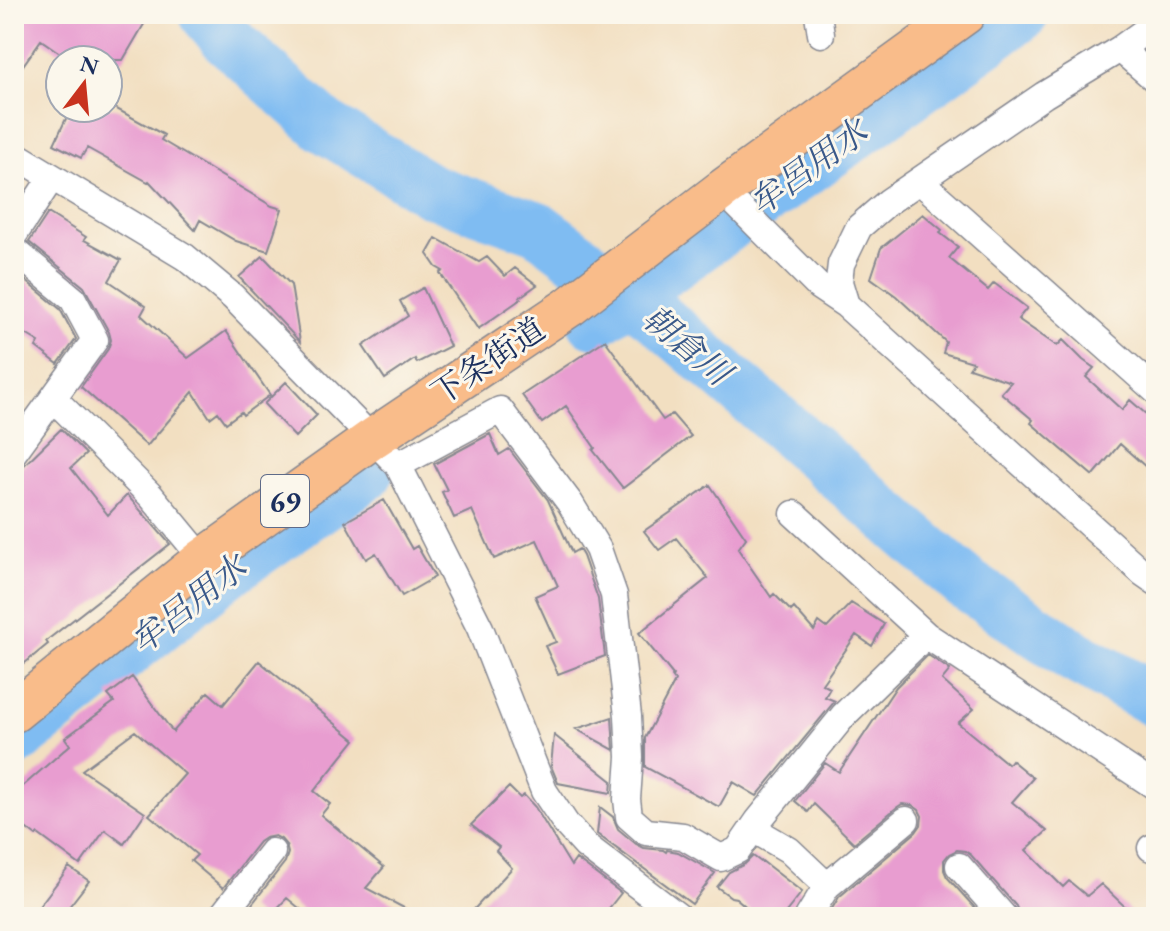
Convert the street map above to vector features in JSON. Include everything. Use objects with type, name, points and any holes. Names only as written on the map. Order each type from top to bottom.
[{"type":"main road","name":"下条街道","points":[[14,712],[203,559],[385,452],[569,307],[965,14]]},
{"type":"street","points":[[846,305],[839,282],[841,264],[859,227],[888,202],[1156,23]]},
{"type":"street","points":[[1120,49],[1156,80]]},
{"type":"street","points":[[14,154],[185,257],[233,297],[385,452],[480,628],[544,791],[566,824],[586,846],[679,917]]},
{"type":"street","points":[[14,235],[52,177]]},
{"type":"street","points":[[920,181],[1156,391]]},
{"type":"street","points":[[723,191],[819,287],[846,305],[1156,582]]},
{"type":"street","points":[[14,250],[73,299],[95,340],[14,452]]},
{"type":"street","points":[[54,399],[151,496],[203,559]]},
{"type":"street","points":[[385,452],[500,410],[577,515],[598,549],[614,595],[628,716],[629,817],[646,832],[683,836],[721,858],[738,850],[844,715],[926,635]]},
{"type":"street","points":[[794,514],[926,635],[1156,787]]},
{"type":"street","points":[[808,917],[827,886],[906,820]]},
{"type":"street","points":[[753,829],[789,850],[827,886]]},
{"type":"street","points":[[221,917],[272,852]]},
{"type":"street","points":[[959,866],[1004,917]]},
{"type":"building","points":[[14,14],[150,14],[124,58],[124,44],[47,44],[41,40],[14,78]]},
{"type":"building","points":[[124,113],[164,135],[161,140],[282,209],[268,251],[236,241],[200,220],[195,230],[149,181],[87,148],[81,158],[54,144],[63,124],[124,124]]},
{"type":"building","points":[[48,213],[86,237],[84,240],[121,260],[109,281],[146,306],[141,315],[188,358],[226,331],[270,395],[226,423],[218,412],[210,418],[193,392],[147,446],[81,387],[111,340],[84,287],[29,242]]},
{"type":"building","points":[[923,214],[958,247],[949,258],[988,290],[994,283],[1027,308],[1018,319],[1057,346],[1063,340],[1094,368],[1086,377],[1122,410],[1130,400],[1156,423],[1156,476],[1120,444],[1093,476],[1001,393],[1011,382],[969,368],[973,362],[943,353],[946,342],[896,296],[871,278],[881,248]]},
{"type":"building","points":[[436,238],[479,262],[487,257],[505,276],[515,268],[537,285],[478,329],[440,273],[443,271],[427,254]]},
{"type":"building","points":[[263,256],[291,285],[300,342],[239,277]]},
{"type":"building","points":[[14,271],[60,309],[76,339],[58,364],[36,347],[39,342],[14,327]]},
{"type":"building","points":[[423,288],[450,346],[417,363],[415,359],[385,379],[363,346],[408,316],[400,301]]},
{"type":"building","points":[[605,340],[663,420],[672,414],[691,436],[623,488],[593,450],[595,448],[566,406],[542,423],[522,395]]},
{"type":"building","points":[[286,382],[317,415],[295,437],[264,404]]},
{"type":"building","points":[[61,429],[86,454],[71,468],[108,515],[127,495],[170,544],[46,641],[48,644],[14,672],[14,475]]},
{"type":"building","points":[[490,434],[499,455],[509,449],[548,500],[572,553],[579,549],[583,556],[598,599],[605,656],[558,674],[545,646],[556,642],[535,596],[558,586],[537,540],[494,559],[472,510],[454,518],[442,492],[447,490],[434,464]]},
{"type":"building","points":[[710,485],[746,538],[738,549],[771,597],[774,594],[791,611],[794,608],[814,631],[819,622],[827,628],[851,603],[884,624],[872,646],[856,635],[822,684],[830,688],[825,697],[835,701],[757,796],[733,782],[719,807],[645,767],[645,738],[675,681],[639,633],[708,578],[676,538],[659,550],[644,531]]},
{"type":"building","points":[[384,500],[412,549],[417,546],[435,577],[402,596],[376,553],[366,559],[345,522]]},
{"type":"building","points":[[928,655],[950,670],[942,680],[974,709],[958,723],[1008,764],[1011,760],[1033,778],[1012,802],[1047,831],[1026,850],[1063,887],[1069,881],[1087,896],[1101,884],[1136,917],[1020,917],[1016,906],[971,855],[957,850],[944,860],[944,870],[983,917],[827,917],[839,897],[916,832],[922,816],[912,805],[902,804],[854,843],[814,804],[808,812],[795,801],[825,763],[839,772],[896,687]]},
{"type":"building","points":[[259,661],[355,740],[314,791],[330,804],[321,815],[384,867],[366,888],[421,917],[310,917],[287,898],[269,917],[260,917],[249,908],[285,862],[288,853],[286,845],[275,836],[259,842],[223,888],[191,861],[197,855],[149,815],[185,774],[135,731],[82,770],[145,813],[124,844],[105,830],[80,865],[14,819],[14,794],[70,745],[65,738],[114,702],[108,695],[132,677],[173,732],[208,692],[223,705]]},
{"type":"building","points":[[612,717],[614,750],[576,729]]},
{"type":"building","points":[[554,735],[612,781],[611,793],[558,783],[551,766]]},
{"type":"building","points":[[509,787],[520,798],[524,795],[535,807],[571,866],[576,859],[621,893],[602,917],[467,917],[512,868],[496,851],[499,847],[471,825]]},
{"type":"building","points":[[600,807],[613,817],[618,829],[636,844],[644,848],[678,852],[715,873],[692,904],[597,834]]},
{"type":"building","points":[[753,856],[802,892],[782,917],[758,917],[717,887],[729,872]]},
{"type":"building","points":[[69,867],[89,881],[61,917],[31,917]]},
{"type":"waterway","name":"朝倉川","points":[[206,14],[229,41],[324,126],[431,191],[538,228],[657,317],[966,584],[1071,654],[1156,701]]},
{"type":"waterway","name":"牟呂用水","points":[[594,321],[1022,14]]},
{"type":"waterway","name":"牟呂用水","points":[[14,741],[233,567],[366,474]]}]
